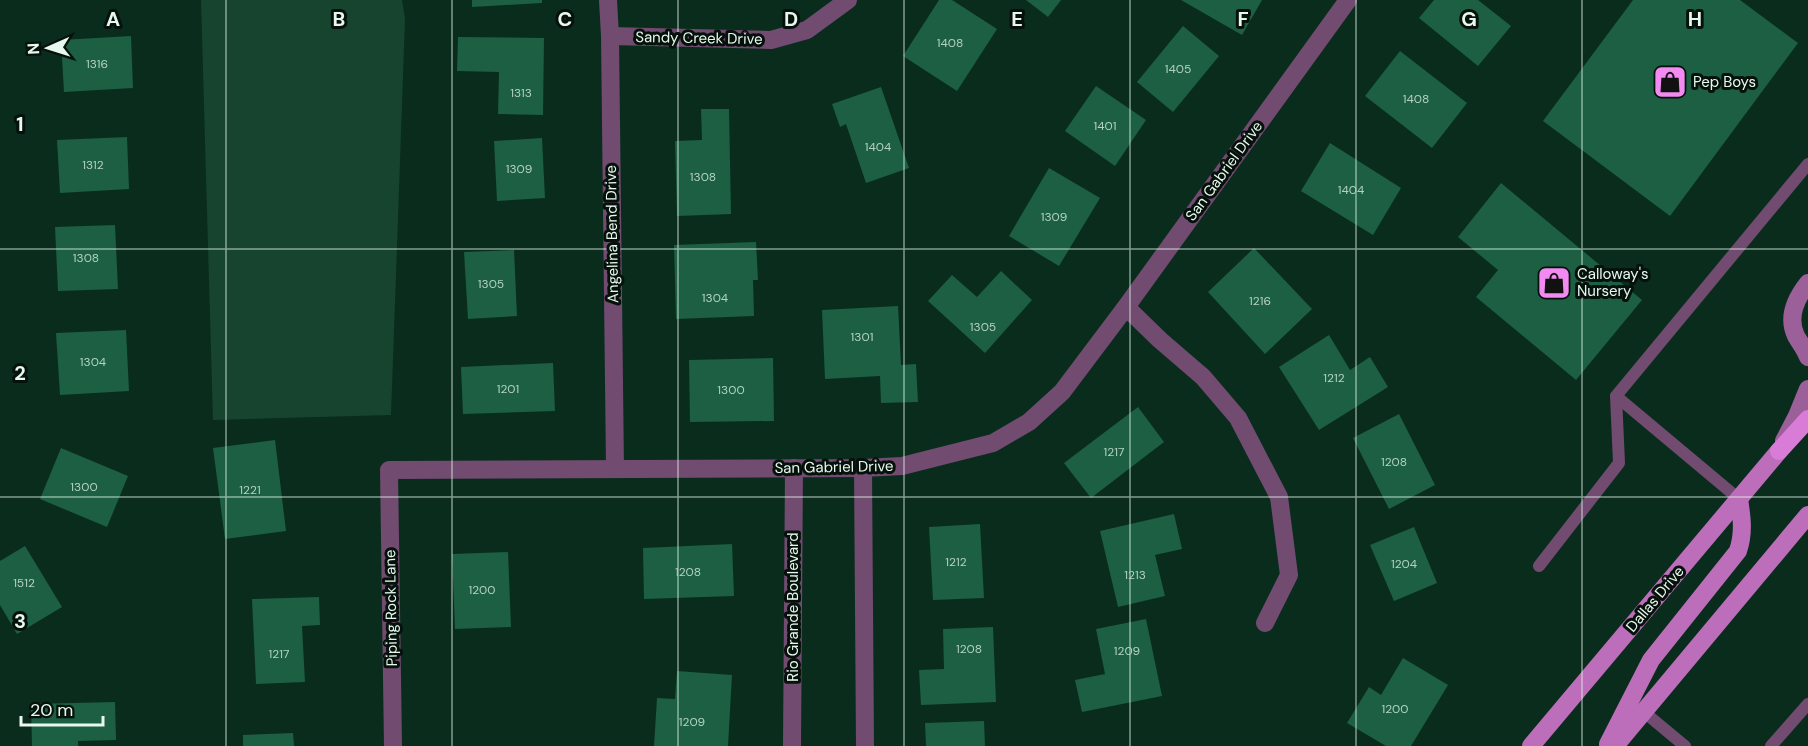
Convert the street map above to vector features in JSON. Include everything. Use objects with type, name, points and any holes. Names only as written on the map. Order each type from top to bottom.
[{"type":"highway","points":[[1779,451],[1808,419]]},
{"type":"main road","points":[[1807,354],[1795,333],[1793,321],[1797,298],[1808,283]]},
{"type":"main road","points":[[1779,451],[1808,388]]},
{"type":"main road","name":"Dallas Drive","points":[[1531,746],[1779,451]]},
{"type":"main road","points":[[1607,746],[1651,660],[1738,551],[1743,524],[1738,499]]},
{"type":"main road","points":[[1615,746],[1808,515]]},
{"type":"street","name":"Angelina Bend Drive","points":[[608,0],[615,469]]},
{"type":"street","name":"Sandy Creek Drive","points":[[610,36],[771,40],[807,30],[848,0]]},
{"type":"street","name":"San Gabriel Drive","points":[[388,470],[863,468],[902,466],[993,443],[1029,422],[1062,392],[1348,0]]},
{"type":"street","points":[[1126,307],[1203,377],[1238,418],[1278,497],[1289,575],[1265,622]]},
{"type":"street","name":"Rio Grande Boulevard","points":[[792,746],[794,468]]},
{"type":"street","points":[[863,468],[865,746]]},
{"type":"street","name":"Piping Rock Lane","points":[[388,470],[393,746]]},
{"type":"lane","points":[[1539,566],[1619,463],[1616,396],[1808,165]]},
{"type":"lane","points":[[1616,396],[1738,499]]},
{"type":"lane","points":[[1771,746],[1808,704]]},
{"type":"lane","points":[[1644,712],[1685,746]]},
{"type":"green space","points":[[201,0],[402,0],[405,19],[391,415],[213,420]]},
{"type":"building","points":[[472,0],[542,0],[542,3],[472,7]]},
{"type":"building","points":[[939,0],[952,0],[997,29],[957,91],[903,56]]},
{"type":"building","points":[[1026,0],[1061,0],[1048,17]]},
{"type":"building","points":[[1181,0],[1262,0],[1242,35]]},
{"type":"building","points":[[1434,0],[1478,0],[1511,26],[1478,66],[1419,18]]},
{"type":"building","name":"Pep Boys","points":[[1633,0],[1740,0],[1798,43],[1670,216],[1543,121]]},
{"type":"building","points":[[1183,26],[1219,56],[1173,112],[1137,82]]},
{"type":"building","points":[[131,36],[133,88],[64,92],[61,40]]},
{"type":"building","points":[[458,37],[544,38],[543,115],[498,114],[499,72],[457,71]]},
{"type":"building","points":[[1400,51],[1467,103],[1432,148],[1365,96]]},
{"type":"building","points":[[1096,86],[1146,120],[1115,166],[1065,131]]},
{"type":"building","points":[[881,87],[909,168],[866,183],[846,124],[840,127],[832,104]]},
{"type":"building","points":[[701,109],[729,109],[731,214],[677,216],[675,141],[702,140]]},
{"type":"building","points":[[127,137],[129,189],[60,193],[57,140]]},
{"type":"building","points":[[542,138],[545,198],[497,201],[494,141]]},
{"type":"building","points":[[1330,143],[1401,188],[1373,235],[1301,191]]},
{"type":"building","points":[[1049,168],[1100,198],[1059,266],[1009,236]]},
{"type":"building","name":"Calloway's Nursery","points":[[1501,183],[1642,300],[1576,380],[1476,297],[1498,270],[1458,237]]},
{"type":"building","points":[[115,225],[118,289],[58,291],[55,227]]},
{"type":"building","points":[[756,242],[758,280],[753,280],[754,316],[676,319],[674,245]]},
{"type":"building","points":[[1254,248],[1312,309],[1265,354],[1208,292]]},
{"type":"building","points":[[514,250],[517,316],[468,319],[464,252]]},
{"type":"building","points":[[1001,271],[1032,300],[985,353],[928,301],[952,275],[977,297]]},
{"type":"building","points":[[898,306],[901,365],[916,364],[918,402],[881,403],[880,376],[825,379],[822,310]]},
{"type":"building","points":[[126,330],[129,391],[60,395],[56,333]]},
{"type":"building","points":[[1329,335],[1350,370],[1370,357],[1388,387],[1319,430],[1279,367]]},
{"type":"building","points":[[773,358],[774,421],[690,422],[689,360]]},
{"type":"building","points":[[553,363],[555,411],[463,414],[461,367]]},
{"type":"building","points":[[1138,407],[1164,442],[1091,498],[1064,463]]},
{"type":"building","points":[[1399,414],[1435,485],[1389,509],[1353,438]]},
{"type":"building","points":[[275,440],[286,531],[225,539],[213,448]]},
{"type":"building","points":[[61,448],[128,476],[107,527],[40,499]]},
{"type":"building","points":[[1174,514],[1182,549],[1155,555],[1165,596],[1118,607],[1100,531]]},
{"type":"building","points":[[980,524],[984,598],[933,600],[929,527]]},
{"type":"building","points":[[1414,527],[1437,583],[1394,601],[1370,545]]},
{"type":"building","points":[[732,544],[734,596],[644,599],[643,548]]},
{"type":"building","points":[[25,546],[62,607],[17,634],[0,605],[0,561]]},
{"type":"building","points":[[508,552],[511,627],[455,629],[452,554]]},
{"type":"building","points":[[319,597],[320,625],[302,626],[305,682],[256,684],[252,599]]},
{"type":"building","points":[[1146,619],[1162,696],[1082,712],[1075,680],[1105,674],[1096,629]]},
{"type":"building","points":[[993,627],[996,702],[921,705],[919,670],[944,669],[943,629]]},
{"type":"building","points":[[1403,658],[1448,685],[1411,746],[1386,746],[1347,723],[1369,687],[1381,695]]},
{"type":"building","points":[[677,671],[732,675],[728,746],[654,746],[657,698],[675,699]]},
{"type":"building","points":[[115,702],[116,740],[78,741],[78,746],[32,746],[31,704]]},
{"type":"building","points":[[984,721],[985,746],[926,746],[925,723]]},
{"type":"building","points":[[293,733],[294,746],[243,746],[243,735]]},
{"type":"place","name":"Pep Boys","points":[[1670,82]]},
{"type":"place","name":"Calloway's Nursery","points":[[1554,283]]}]
